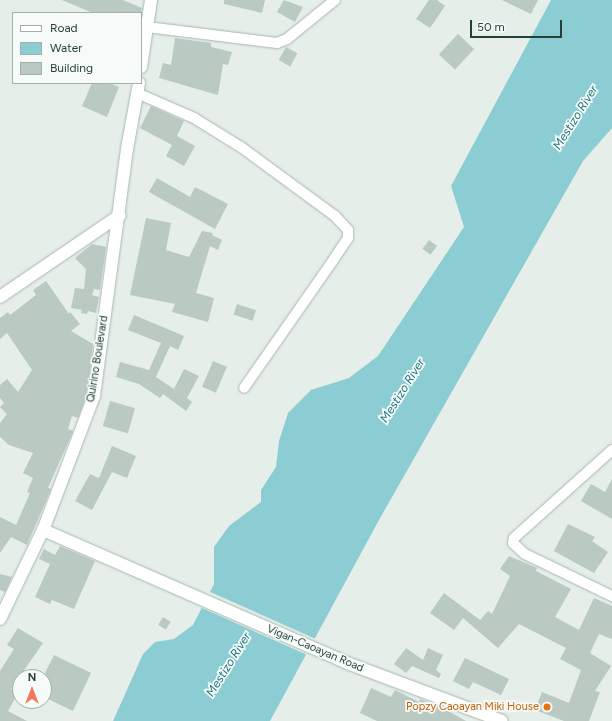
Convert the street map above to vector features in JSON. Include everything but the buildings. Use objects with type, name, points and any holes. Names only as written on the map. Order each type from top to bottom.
[{"type":"main road","points":[[142,60],[151,0]]},
{"type":"main road","name":"Quirino Boulevard","points":[[0,619],[43,530],[94,396],[120,215],[127,148],[138,88]]},
{"type":"main road","points":[[0,298],[120,215]]},
{"type":"main road","name":"Vigan-Caoayan Road","points":[[43,530],[158,582],[347,663],[502,721]]},
{"type":"street","points":[[147,27],[277,43],[287,39],[335,0]]},
{"type":"street","points":[[138,88],[194,118],[241,147],[335,216],[348,230],[348,238],[244,388]]},
{"type":"street","points":[[612,450],[514,538],[513,543],[525,554],[612,596]]},
{"type":"water","name":"Mestizo River","points":[[551,0],[612,0],[612,128],[583,161],[379,520],[270,721],[113,721],[143,654],[155,642],[174,639],[193,625],[214,584],[214,547],[229,526],[261,502],[261,490],[276,467],[279,441],[288,413],[311,390],[349,378],[378,356],[464,227],[451,186]]},
{"type":"pier","points":[[208,591],[316,639],[308,655],[201,607]]},
{"type":"place","name":"Popzy Caoayan Miki House","points":[[547,707]]}]
